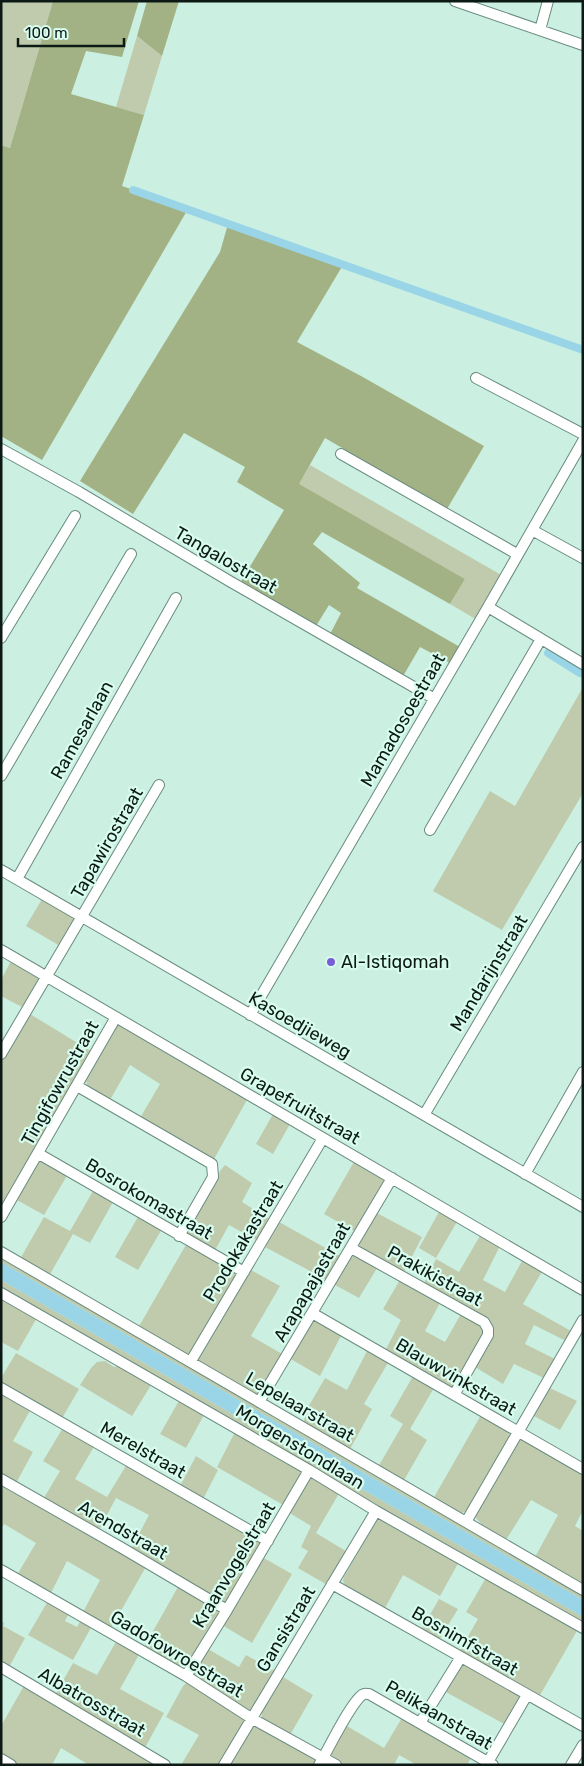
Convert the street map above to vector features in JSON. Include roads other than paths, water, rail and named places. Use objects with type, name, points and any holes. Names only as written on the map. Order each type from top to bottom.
[{"type":"street","points":[[455,1],[583,45]]},
{"type":"street","points":[[540,30],[548,1]]},
{"type":"street","points":[[476,378],[583,434]]},
{"type":"street","name":"Mamadosoestraat","points":[[250,1015],[583,441]]},
{"type":"street","name":"Tangalostraat","points":[[1,449],[79,492],[433,698]]},
{"type":"street","points":[[341,454],[518,554]]},
{"type":"street","points":[[1,638],[75,516]]},
{"type":"street","points":[[532,530],[583,558]]},
{"type":"street","points":[[1,776],[131,554]]},
{"type":"street","name":"Ramesarlaan","points":[[17,879],[176,598]]},
{"type":"street","points":[[488,606],[583,664]]},
{"type":"street","points":[[430,830],[541,639]]},
{"type":"street","name":"Tapawirostraat","points":[[1,1054],[159,785]]},
{"type":"street","name":"Mandarijnstraat","points":[[424,1115],[583,847]]},
{"type":"street","name":"Kasoedjieweg","points":[[1,870],[583,1207]]},
{"type":"street","name":"Grapefruitstraat","points":[[1,950],[583,1290]]},
{"type":"street","name":"Tingifowrustraat","points":[[1,1217],[39,1154],[116,1017]]},
{"type":"street","points":[[525,1174],[583,1072]]},
{"type":"street","points":[[77,1086],[212,1164],[213,1177],[180,1236]]},
{"type":"street","name":"Prodokakastraat","points":[[191,1361],[323,1138]]},
{"type":"street","name":"Bosrokomastraat","points":[[39,1154],[244,1272]]},
{"type":"street","name":"Arapapajastraat","points":[[259,1402],[392,1178]]},
{"type":"street","name":"Prakikistraat","points":[[350,1248],[484,1322],[488,1329],[488,1335],[454,1395]]},
{"type":"street","name":"Lepelaarstraat","points":[[1,1252],[583,1590]]},
{"type":"street","name":"Morgenstondlaan","points":[[1,1293],[309,1470],[376,1511],[583,1628]]},
{"type":"street","name":"Blauwvinkstraat","points":[[312,1313],[583,1469]]},
{"type":"street","points":[[466,1522],[583,1320]]},
{"type":"street","name":"Merelstraat","points":[[1,1388],[268,1541]]},
{"type":"street","name":"Kraanvogelstraat","points":[[186,1676],[309,1470]]},
{"type":"street","name":"Arendstraat","points":[[1,1480],[227,1610]]},
{"type":"street","name":"Gansistraat","points":[[224,1765],[376,1511]]},
{"type":"street","name":"Gadofowroestraat","points":[[1,1570],[186,1676],[322,1761],[336,1765]]},
{"type":"street","name":"Bosnimfstraat","points":[[332,1584],[583,1726]]},
{"type":"street","points":[[420,1723],[461,1657]]},
{"type":"street","name":"Albatrosstraat","points":[[1,1668],[165,1765]]},
{"type":"street","name":"Pelikaanstraat","points":[[322,1761],[362,1695],[370,1694],[490,1763]]},
{"type":"street","points":[[490,1763],[527,1695]]},
{"type":"street","points":[[571,1765],[583,1745]]},
{"type":"street","points":[[1,1759],[11,1765]]},
{"type":"water","points":[[1,1262],[583,1600],[583,1617],[1,1280]]},
{"type":"waterway","points":[[133,190],[583,350]]},
{"type":"waterway","points":[[548,653],[580,673]]},
{"type":"place","name":"Al-Istiqomah","points":[[331,962]]}]
